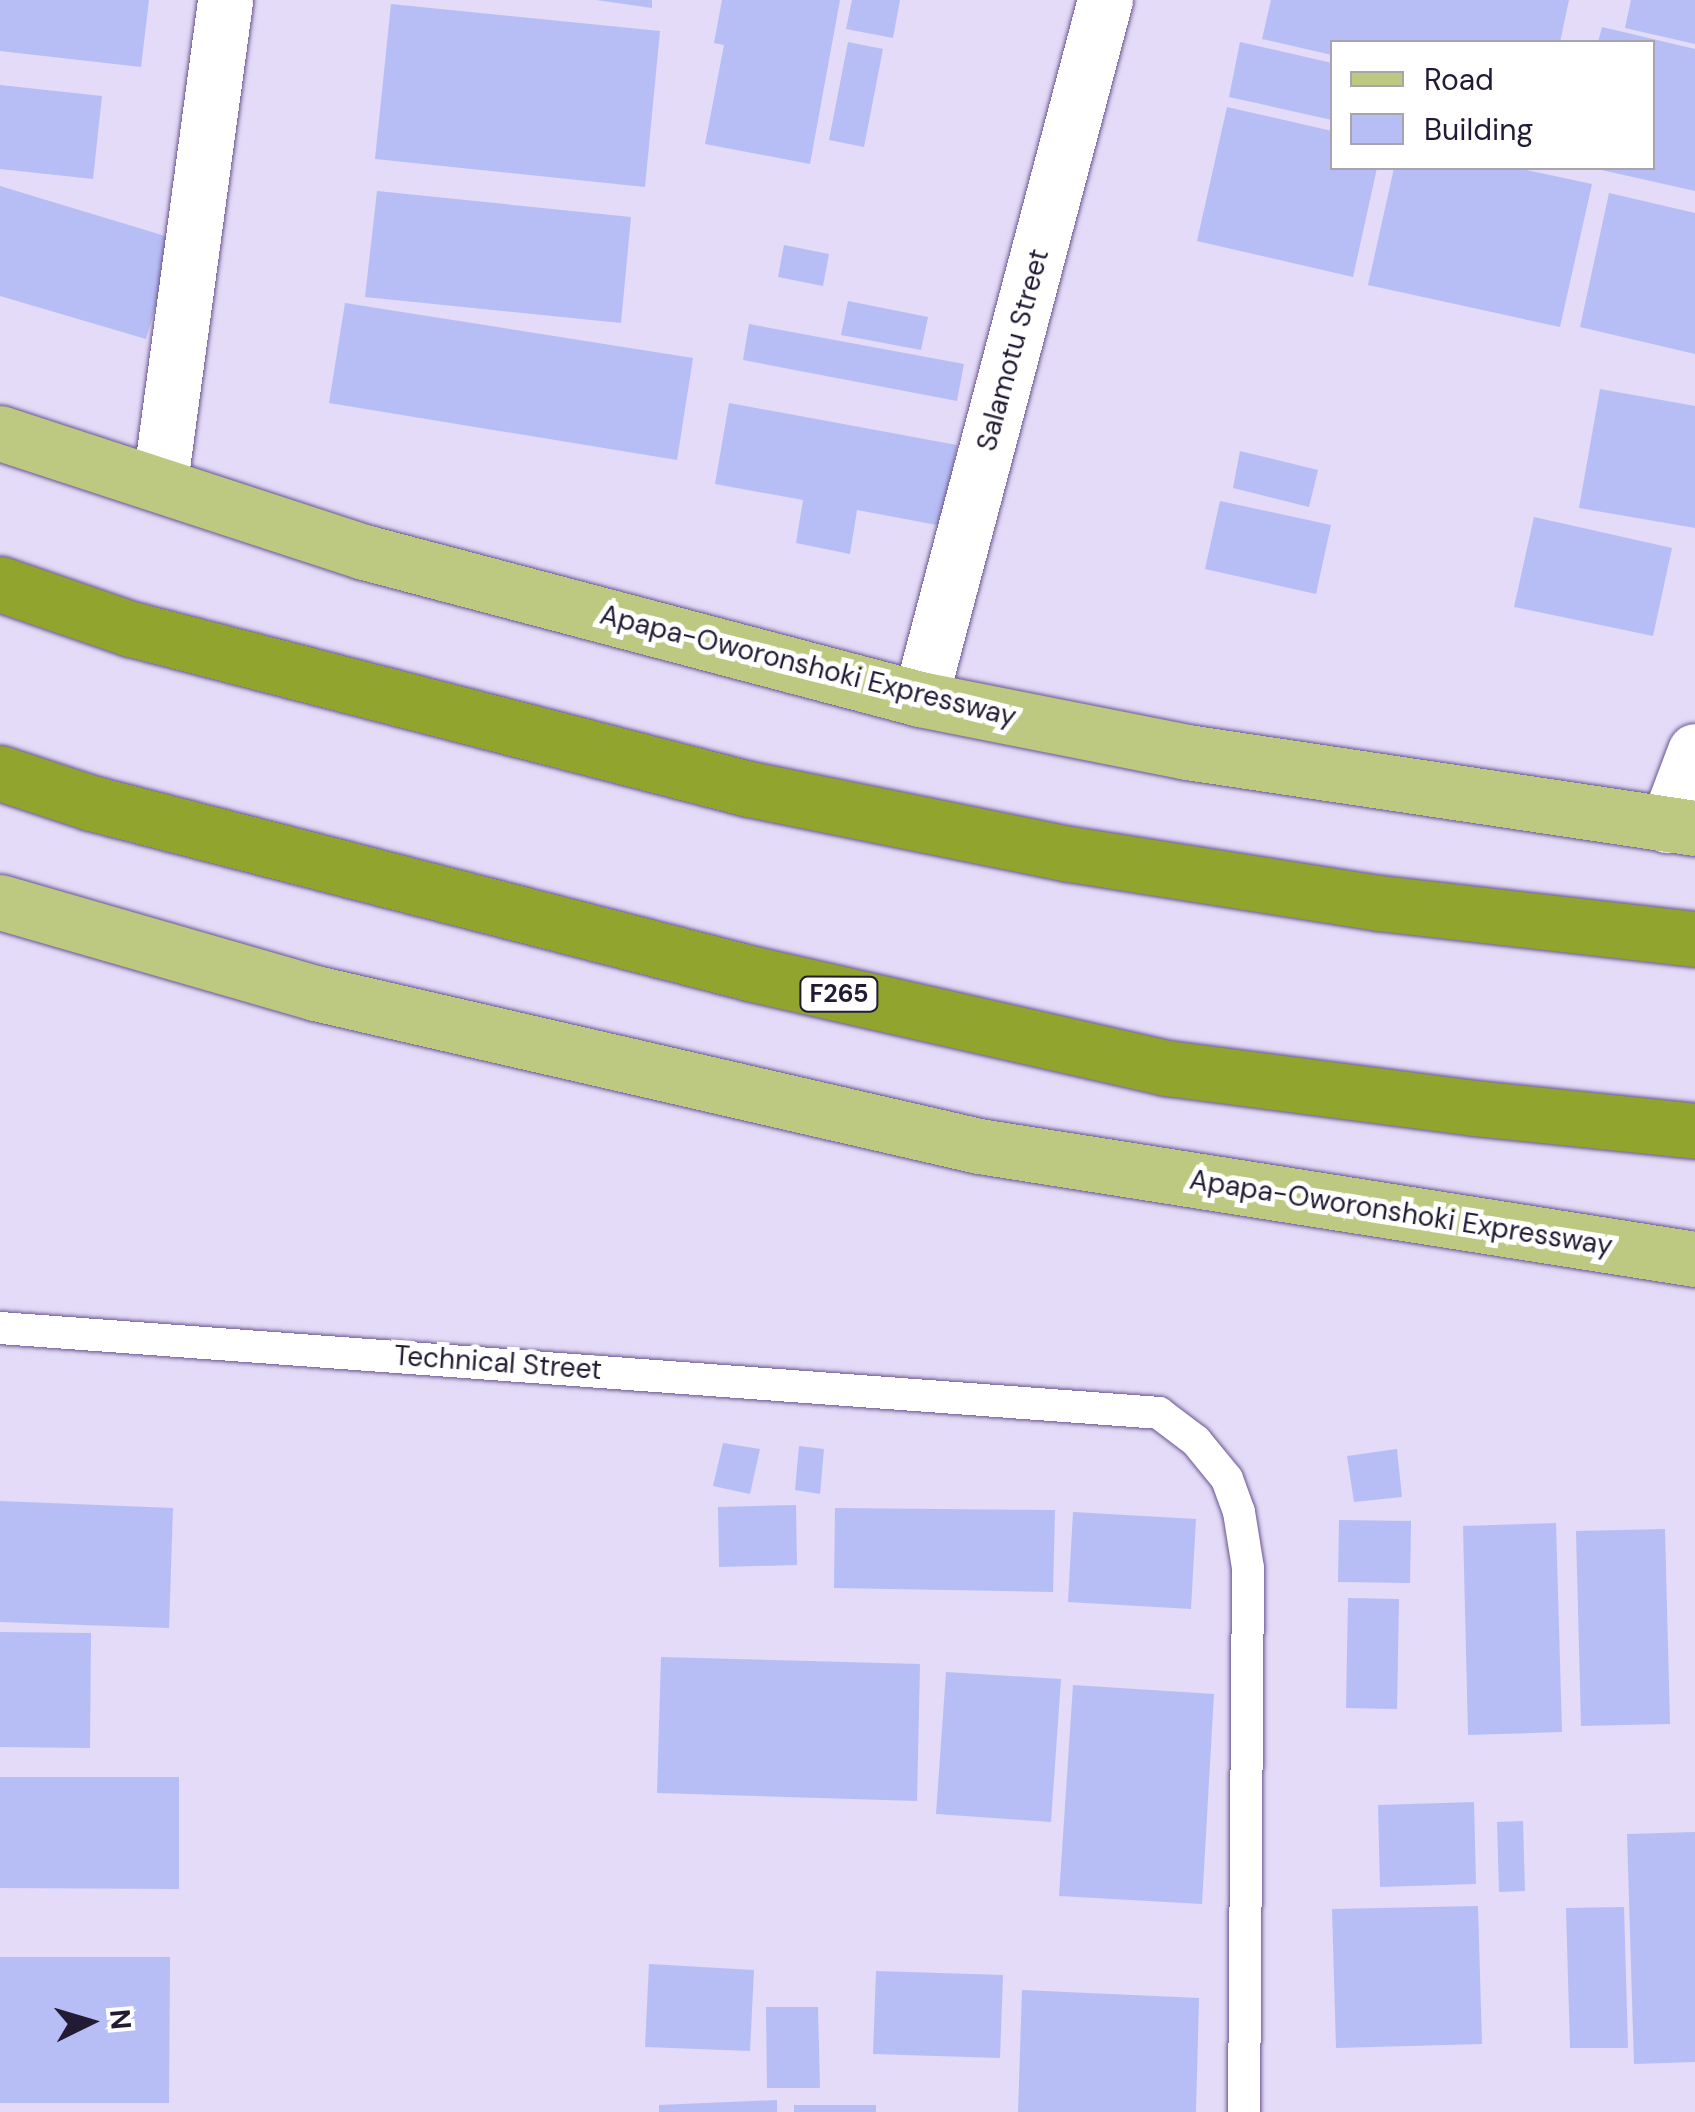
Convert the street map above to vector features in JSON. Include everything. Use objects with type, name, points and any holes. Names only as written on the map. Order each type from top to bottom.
[{"type":"highway","points":[[0,584],[131,629],[768,792],[1127,864],[1379,903],[1695,940]]},
{"type":"highway","name":"F265","points":[[0,772],[91,803],[752,974],[1168,1068],[1474,1108],[1695,1131]]},
{"type":"main road","name":"Apapa-Oworonshoki Expressway","points":[[0,432],[364,552],[920,699],[1187,752],[1681,827]]},
{"type":"main road","name":"Apapa-Oworonshoki Expressway","points":[[0,902],[314,993],[978,1146],[1695,1259]]},
{"type":"street","points":[[160,482],[225,0]]},
{"type":"street","name":"Salamotu Street","points":[[920,699],[1106,0]]},
{"type":"street","points":[[1681,827],[1695,751]]},
{"type":"lane","name":"Technical Street","points":[[0,1328],[996,1398],[1159,1413],[1196,1442],[1227,1479],[1240,1512],[1248,1568],[1244,2112]]},
{"type":"building","points":[[0,0],[149,0],[141,67],[0,51]]},
{"type":"building","points":[[596,0],[652,0],[652,8]]},
{"type":"building","points":[[722,0],[840,0],[810,164],[705,144],[724,45],[714,43]]},
{"type":"building","points":[[852,0],[900,0],[893,38],[846,29]]},
{"type":"building","points":[[1271,0],[1569,0],[1560,40],[1330,40],[1330,55],[1262,39]]},
{"type":"building","points":[[1631,0],[1695,0],[1695,44],[1625,28]]},
{"type":"building","points":[[391,4],[660,31],[645,187],[375,159]]},
{"type":"building","points":[[1602,27],[1695,49],[1695,191],[1601,170],[1655,170],[1655,40],[1599,40]]},
{"type":"building","points":[[848,42],[883,49],[864,147],[829,140]]},
{"type":"building","points":[[1240,42],[1330,63],[1330,120],[1229,97]]},
{"type":"building","points":[[0,85],[102,96],[93,179],[0,169]]},
{"type":"building","points":[[1227,107],[1330,131],[1330,170],[1377,170],[1353,277],[1197,241]]},
{"type":"building","points":[[1394,170],[1526,170],[1592,184],[1560,327],[1368,285]]},
{"type":"building","points":[[0,186],[175,239],[146,339],[0,296]]},
{"type":"building","points":[[377,191],[631,217],[621,323],[365,297]]},
{"type":"building","points":[[1609,193],[1695,213],[1695,354],[1580,327]]},
{"type":"building","points":[[784,245],[829,254],[823,286],[778,277]]},
{"type":"building","points":[[848,301],[928,317],[921,350],[841,335]]},
{"type":"building","points":[[345,303],[693,358],[677,460],[329,403]]},
{"type":"building","points":[[749,324],[964,364],[957,401],[743,360]]},
{"type":"building","points":[[1600,389],[1695,406],[1695,528],[1579,508]]},
{"type":"building","points":[[729,403],[957,445],[942,526],[857,510],[850,554],[796,543],[803,500],[715,484]]},
{"type":"building","points":[[1240,451],[1318,470],[1309,507],[1233,488]]},
{"type":"building","points":[[1220,501],[1331,525],[1316,594],[1205,569]]},
{"type":"building","points":[[1534,517],[1672,548],[1653,636],[1514,607]]},
{"type":"building","points":[[723,1443],[760,1449],[750,1494],[713,1486]]},
{"type":"building","points":[[799,1446],[824,1449],[820,1494],[795,1490]]},
{"type":"building","points":[[1397,1449],[1402,1497],[1354,1502],[1347,1456]]},
{"type":"building","points":[[0,1501],[173,1508],[169,1628],[0,1622]]},
{"type":"building","points":[[796,1505],[797,1565],[719,1567],[718,1507]]},
{"type":"building","points":[[835,1508],[1055,1510],[1053,1592],[834,1588]]},
{"type":"building","points":[[1073,1512],[1196,1519],[1191,1609],[1068,1602]]},
{"type":"building","points":[[1339,1520],[1411,1521],[1410,1583],[1338,1582]]},
{"type":"building","points":[[1556,1523],[1562,1732],[1468,1735],[1463,1526]]},
{"type":"building","points":[[1665,1529],[1670,1724],[1581,1726],[1576,1531]]},
{"type":"building","points":[[1348,1598],[1399,1599],[1397,1709],[1346,1708]]},
{"type":"building","points":[[0,1632],[91,1633],[90,1748],[0,1747]]},
{"type":"building","points":[[661,1657],[920,1664],[917,1801],[657,1793]]},
{"type":"building","points":[[946,1672],[1061,1679],[1051,1822],[936,1814]]},
{"type":"building","points":[[1073,1685],[1214,1694],[1202,1904],[1059,1896]]},
{"type":"building","points":[[0,1777],[179,1777],[179,1889],[0,1888]]},
{"type":"building","points":[[1474,1802],[1476,1884],[1380,1887],[1378,1805]]},
{"type":"building","points":[[1523,1821],[1525,1891],[1499,1892],[1497,1822]]},
{"type":"building","points":[[1695,1832],[1695,2062],[1634,2064],[1627,1834]]},
{"type":"building","points":[[1478,1906],[1482,2044],[1336,2048],[1332,1909]]},
{"type":"building","points":[[1624,1907],[1628,2048],[1570,2048],[1566,1908]]},
{"type":"building","points":[[0,1957],[170,1957],[169,2103],[0,2103]]},
{"type":"building","points":[[649,1964],[754,1970],[750,2051],[645,2047]]},
{"type":"building","points":[[876,1971],[1003,1975],[1000,2058],[873,2054]]},
{"type":"building","points":[[1022,1990],[1199,1998],[1196,2112],[1018,2112]]},
{"type":"building","points":[[766,2007],[818,2007],[820,2088],[767,2088]]},
{"type":"building","points":[[777,2100],[777,2112],[659,2112],[659,2105]]},
{"type":"building","points":[[794,2105],[876,2105],[876,2112],[794,2112]]}]
